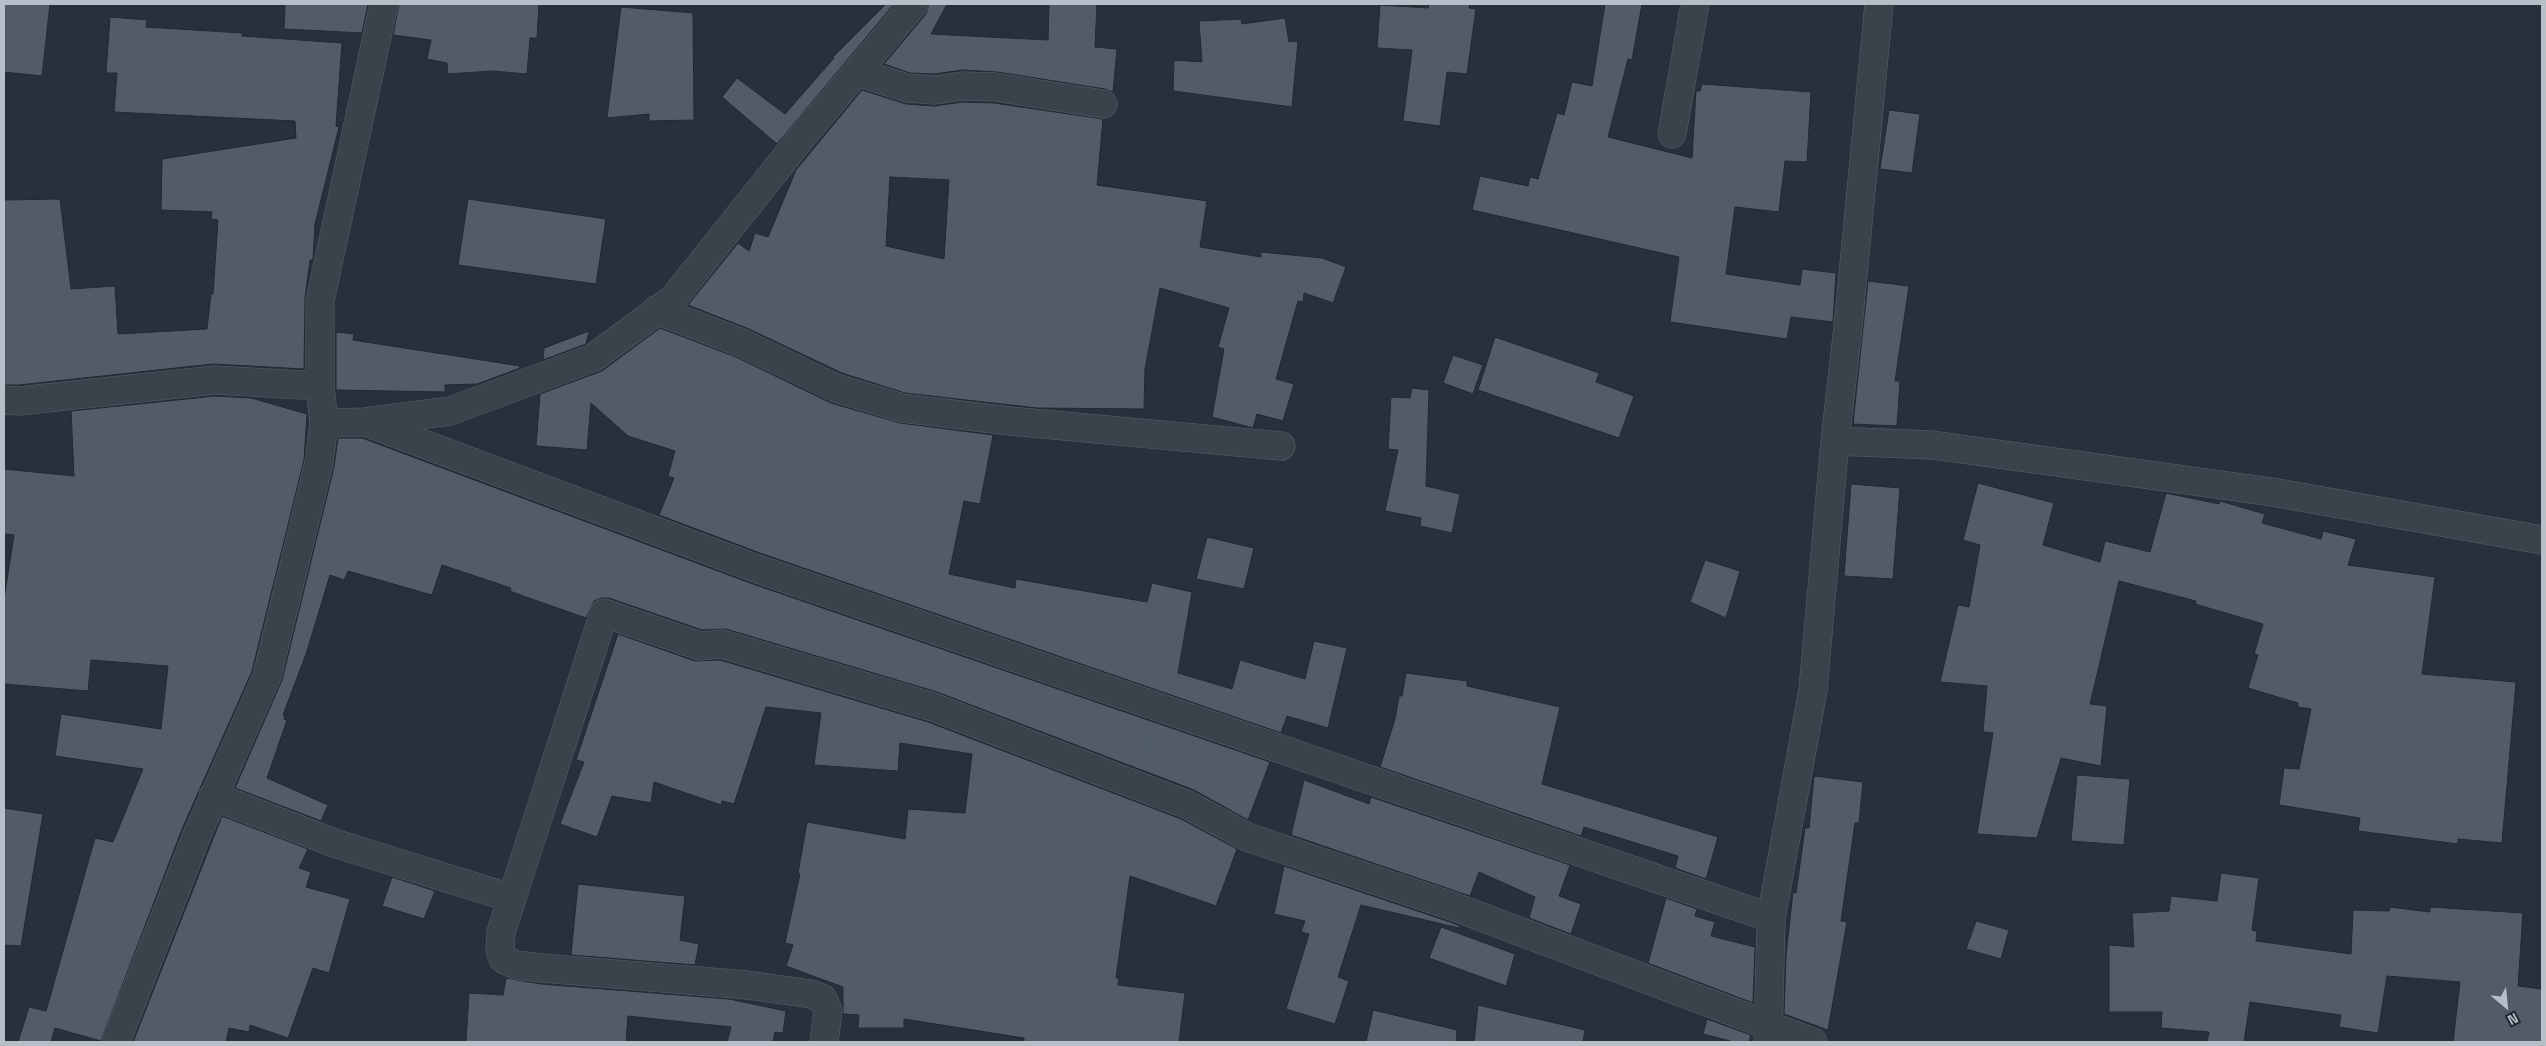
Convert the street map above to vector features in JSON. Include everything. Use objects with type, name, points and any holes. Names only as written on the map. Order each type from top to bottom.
[{"type":"street","points":[[116,1042],[214,796],[267,676],[319,463],[324,423],[320,386],[320,301],[384,4]]},
{"type":"street","points":[[324,423],[365,422],[450,411],[593,358],[673,299],[914,4]]},
{"type":"street","points":[[1672,134],[1695,4]]},
{"type":"street","points":[[1768,1034],[1771,918],[1813,690],[1835,441],[1848,328],[1879,4]]},
{"type":"street","points":[[857,72],[907,88],[935,90],[962,86],[995,87],[1103,104]]},
{"type":"street","points":[[656,310],[742,343],[836,388],[902,408],[1010,421],[1281,446]]},
{"type":"street","points":[[4,400],[19,401],[215,380],[320,386]]},
{"type":"street","points":[[365,422],[755,568],[1771,918]]},
{"type":"street","points":[[1835,441],[1932,445],[2272,492],[2542,540]]},
{"type":"street","points":[[824,1042],[828,1010],[823,1000],[811,994],[747,985],[542,968],[516,965],[503,959],[500,950],[500,932],[604,613],[700,646],[722,644],[933,707],[1188,805],[1247,837],[1455,908],[1768,1034],[1813,1042]]},
{"type":"street","points":[[214,796],[337,844],[511,898]]},
{"type":"path","points":[[1135,784],[1163,708]]},
{"type":"building","points":[[4,4],[50,4],[42,76],[4,72]]},
{"type":"building","points":[[285,4],[368,4],[362,33],[284,29]]},
{"type":"building","points":[[399,4],[539,4],[537,38],[530,38],[527,74],[493,71],[448,74],[447,63],[427,59],[431,40],[393,35]]},
{"type":"building","points":[[886,4],[894,4],[777,144],[722,97],[737,78],[785,114],[833,57]]},
{"type":"building","points":[[929,4],[947,4],[931,34],[1048,40],[1049,4],[1097,4],[1095,47],[1117,49],[1113,92],[1105,89],[997,72],[962,70],[934,74],[910,73],[884,64],[926,14]]},
{"type":"building","points":[[1429,4],[1470,4],[1469,8],[1476,9],[1467,74],[1447,72],[1440,126],[1403,121],[1412,50],[1377,48],[1380,5],[1428,8]]},
{"type":"building","points":[[1605,4],[1642,4],[1632,60],[1628,59],[1608,137],[1692,158],[1696,91],[1700,91],[1702,84],[1811,92],[1807,162],[1785,161],[1779,212],[1735,207],[1726,274],[1800,285],[1802,269],[1836,273],[1833,322],[1791,317],[1787,339],[1670,322],[1679,257],[1472,210],[1480,176],[1528,186],[1530,177],[1538,179],[1557,113],[1564,115],[1572,82],[1592,86]]},
{"type":"building","points":[[621,7],[693,13],[694,120],[649,121],[649,114],[607,118]]},
{"type":"building","points":[[110,17],[147,20],[146,27],[242,33],[242,36],[342,43],[336,126],[339,127],[315,224],[313,260],[310,260],[305,298],[304,369],[213,364],[4,385],[4,200],[60,199],[71,289],[115,286],[118,334],[207,329],[211,294],[213,294],[218,220],[211,219],[212,212],[161,210],[162,159],[296,138],[295,121],[114,112],[117,73],[106,73]]},
{"type":"building","points":[[1285,18],[1289,42],[1298,41],[1292,107],[1173,91],[1174,60],[1202,62],[1199,21],[1241,19],[1242,24]]},
{"type":"building","points":[[862,90],[906,104],[934,106],[963,102],[994,103],[1103,119],[1097,185],[1207,201],[1200,247],[1261,257],[1261,252],[1322,258],[1346,267],[1333,303],[1304,293],[1303,302],[1298,301],[1276,379],[1294,384],[1283,421],[1257,414],[1253,428],[1212,417],[1224,349],[1218,347],[1229,308],[1160,288],[1145,369],[1144,409],[1037,408],[905,393],[842,373],[749,329],[688,305],[738,243],[749,251],[755,233],[768,237],[796,170]],"holes":[[[890,177],[949,180],[944,259],[886,246]]]},
{"type":"building","points":[[1889,110],[1920,114],[1912,173],[1880,169]]},
{"type":"building","points":[[468,199],[606,219],[596,284],[458,265]]},
{"type":"building","points":[[1868,281],[1909,286],[1895,381],[1900,381],[1897,426],[1853,424]]},
{"type":"building","points":[[660,328],[736,357],[831,403],[900,423],[993,435],[980,504],[964,501],[949,574],[1015,588],[1016,579],[1147,602],[1152,583],[1192,592],[1178,673],[1232,689],[1240,660],[1305,679],[1314,641],[1347,648],[1328,728],[1287,716],[1281,733],[760,553],[659,515],[674,478],[668,476],[675,451],[628,436],[591,403],[587,450],[536,446],[540,394],[602,371]]},
{"type":"building","points":[[589,331],[586,344],[543,360],[544,348]]},
{"type":"building","points":[[336,332],[354,334],[353,340],[520,366],[520,368],[477,384],[445,385],[445,392],[336,390]]},
{"type":"building","points":[[1495,337],[1599,373],[1596,382],[1634,396],[1619,438],[1478,390]]},
{"type":"building","points":[[1453,355],[1483,365],[1473,394],[1443,383]]},
{"type":"building","points":[[1412,388],[1429,390],[1426,486],[1460,494],[1452,533],[1420,526],[1421,518],[1385,511],[1398,450],[1388,449],[1391,397],[1410,398]]},
{"type":"building","points":[[215,396],[251,398],[307,414],[304,460],[252,671],[182,829],[101,1041],[55,1028],[51,1042],[18,1042],[29,1007],[46,1011],[95,838],[113,842],[143,769],[55,756],[61,714],[161,729],[168,666],[91,660],[88,691],[4,684],[4,599],[14,535],[4,534],[4,469],[74,476],[71,411]]},
{"type":"building","points":[[338,438],[362,438],[750,583],[1270,762],[1248,820],[1194,790],[937,692],[726,629],[702,630],[609,598],[601,598],[594,601],[586,618],[510,591],[511,588],[442,565],[432,595],[348,571],[344,580],[330,575],[306,654],[283,715],[285,715],[284,719],[287,720],[267,778],[328,805],[321,821],[235,788],[282,680],[334,467]]},
{"type":"building","points":[[1978,483],[2054,503],[2043,545],[2100,562],[2105,541],[2150,552],[2166,493],[2219,504],[2220,501],[2265,514],[2262,523],[2321,539],[2323,531],[2356,539],[2348,565],[2435,577],[2422,674],[2516,682],[2502,843],[2458,839],[2458,844],[2358,831],[2360,818],[2279,805],[2284,768],[2299,769],[2311,709],[2298,707],[2298,703],[2248,688],[2258,655],[2254,654],[2263,624],[2195,604],[2196,601],[2119,581],[2090,704],[2107,706],[2101,766],[2061,758],[2037,838],[1977,834],[1993,733],[1983,732],[1987,686],[1940,682],[1958,605],[1969,607],[1980,545],[1963,540]]},
{"type":"building","points":[[1851,484],[1900,488],[1893,579],[1844,576]]},
{"type":"building","points":[[1207,537],[1254,548],[1244,589],[1196,579]]},
{"type":"building","points":[[1705,560],[1740,571],[1726,618],[1690,602]]},
{"type":"building","points":[[618,634],[695,661],[720,660],[928,722],[1181,819],[1237,849],[1216,906],[1130,876],[1116,978],[1119,978],[1118,985],[1185,993],[1179,1042],[1024,1042],[1024,1038],[904,1019],[904,1028],[858,1028],[859,1015],[843,1014],[843,987],[786,966],[793,945],[785,943],[800,874],[798,873],[807,822],[905,839],[908,809],[965,813],[972,754],[900,743],[898,771],[814,765],[821,713],[766,707],[734,804],[722,801],[721,805],[654,782],[651,803],[612,796],[597,837],[560,824],[584,762],[576,760]]},
{"type":"building","points":[[1406,673],[1467,681],[1467,686],[1560,707],[1542,784],[1718,837],[1706,879],[1675,868],[1678,856],[1584,827],[1581,836],[1380,767],[1395,719],[1399,696],[1402,696]]},
{"type":"building","points":[[2077,775],[2130,779],[2124,845],[2071,841]]},
{"type":"building","points":[[1814,776],[1863,782],[1859,823],[1855,823],[1841,921],[1847,922],[1828,1030],[1784,1014],[1786,955],[1793,892],[1796,893],[1805,828],[1809,828]]},
{"type":"building","points":[[1304,780],[1369,804],[1371,797],[1570,865],[1559,896],[1581,904],[1571,934],[1529,918],[1535,897],[1479,872],[1470,896],[1291,835]]},
{"type":"building","points":[[4,808],[43,814],[21,946],[4,945]]},
{"type":"building","points":[[222,816],[308,849],[299,868],[311,872],[306,887],[350,899],[329,973],[313,968],[288,1038],[250,1025],[249,1032],[229,1028],[226,1042],[133,1042]]},
{"type":"building","points":[[1284,866],[1460,926],[1459,928],[1361,905],[1338,977],[1349,981],[1335,1024],[1286,1009],[1309,934],[1301,932],[1305,921],[1274,914]]},
{"type":"building","points":[[2221,873],[2259,878],[2252,930],[2257,931],[2256,941],[2351,954],[2353,910],[2389,911],[2390,907],[2430,912],[2430,907],[2523,913],[2518,986],[2542,989],[2542,1042],[2453,1042],[2460,982],[2387,976],[2378,1033],[2339,1027],[2341,1015],[2250,1002],[2244,1042],[2207,1042],[2209,1032],[2161,1028],[2162,1012],[2109,1012],[2109,945],[2134,947],[2132,913],[2169,911],[2171,896],[2217,901]]},
{"type":"building","points":[[392,877],[435,891],[424,919],[382,906]]},
{"type":"building","points":[[578,884],[685,896],[680,940],[699,944],[695,965],[571,955]]},
{"type":"building","points":[[1666,898],[1697,909],[1695,916],[1715,922],[1711,936],[1755,947],[1753,1003],[1648,963]]},
{"type":"building","points":[[1976,921],[2009,930],[2001,959],[1966,949]]},
{"type":"building","points":[[1441,927],[1515,954],[1506,986],[1429,958]]},
{"type":"building","points":[[506,978],[541,984],[729,999],[786,1011],[783,1033],[775,1032],[773,1042],[727,1042],[731,1027],[628,1016],[626,1042],[466,1042],[469,993],[503,995]]},
{"type":"building","points":[[1478,1005],[1585,1030],[1583,1042],[1474,1042]]},
{"type":"building","points":[[1373,1010],[1457,1030],[1456,1042],[1366,1042]]},
{"type":"building","points":[[1707,1019],[1751,1035],[1749,1042],[1734,1042],[1703,1034]]}]
